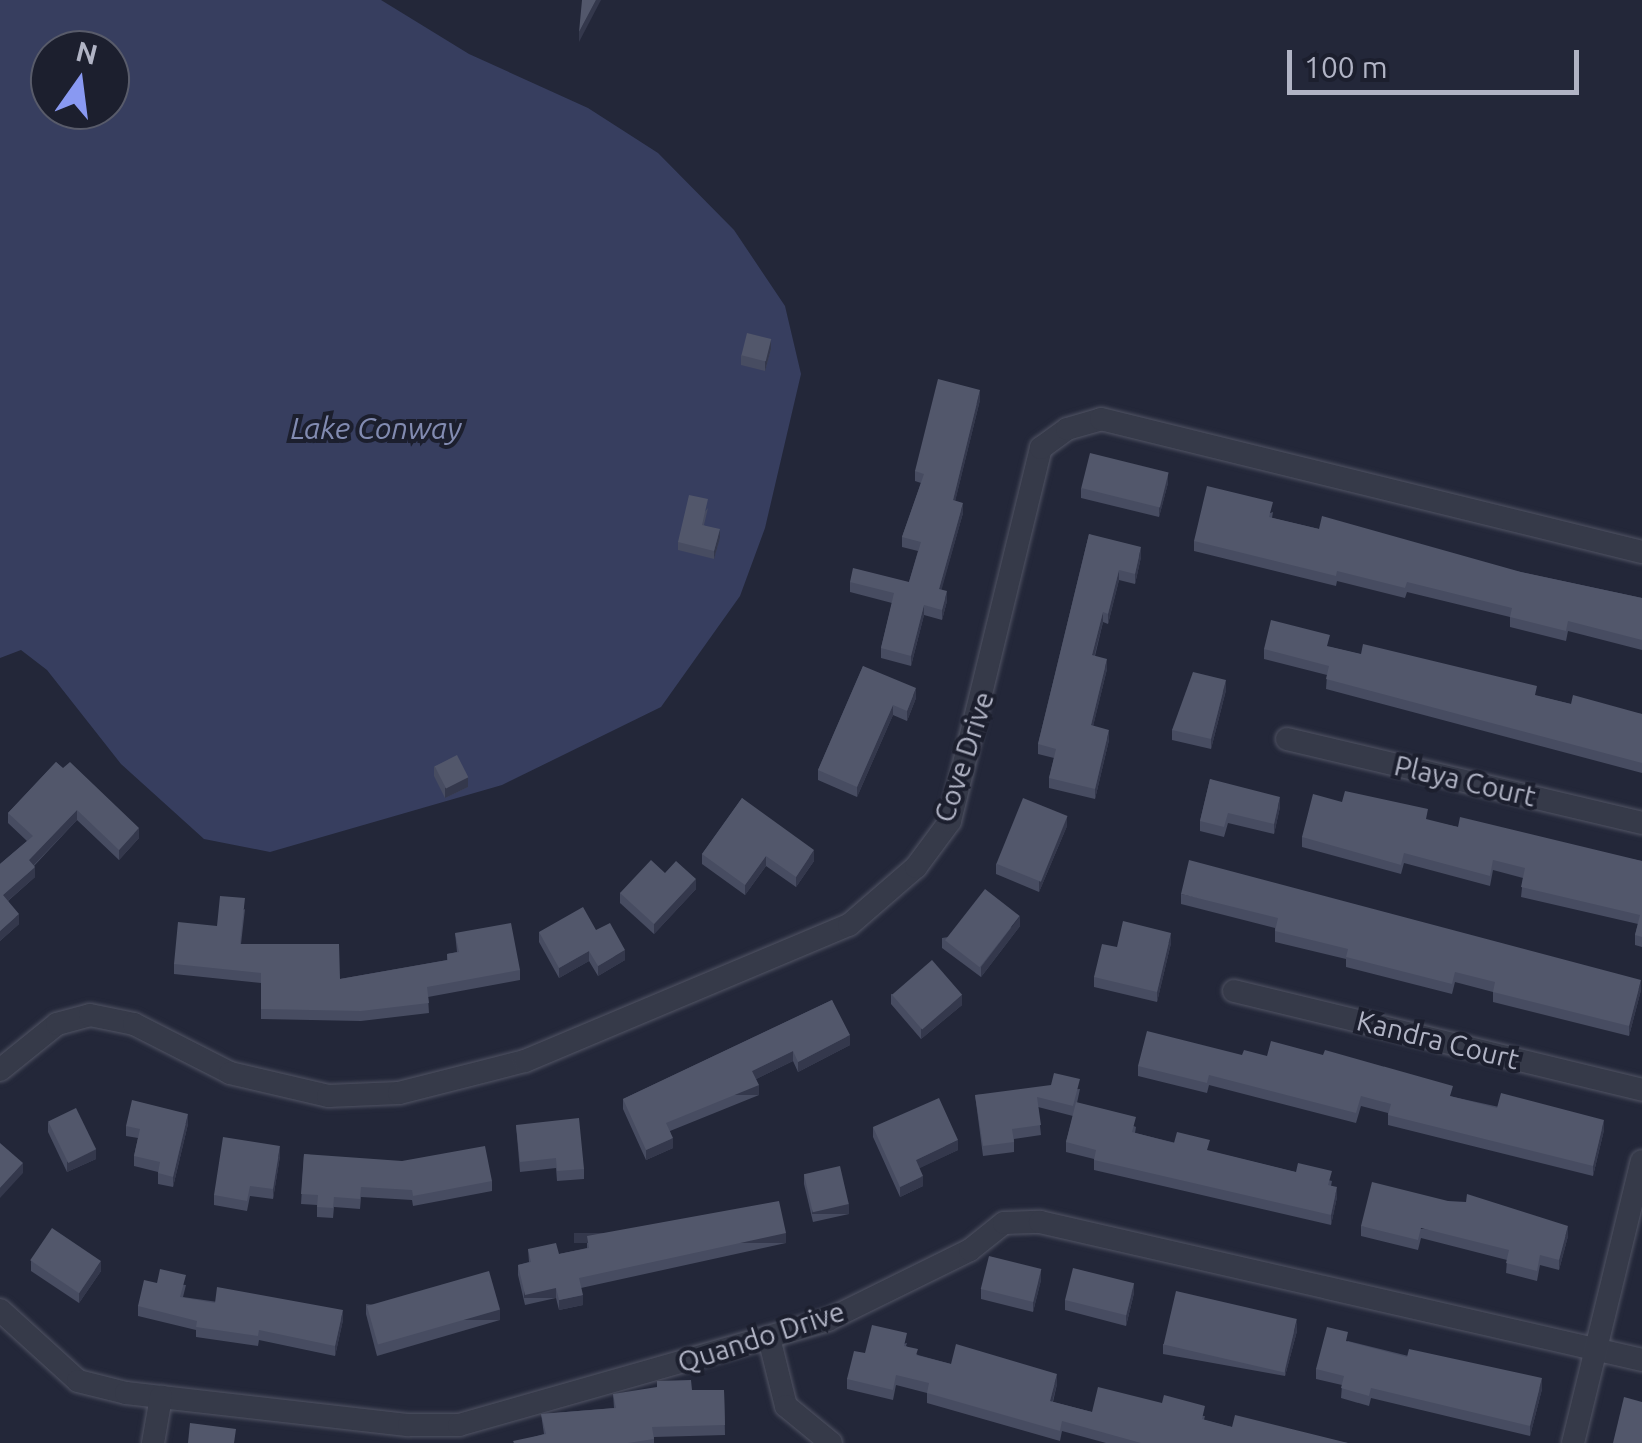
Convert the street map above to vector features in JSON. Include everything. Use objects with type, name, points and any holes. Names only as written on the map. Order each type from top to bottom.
[{"type":"street","name":"Cove Drive","points":[[0,1070],[57,1024],[90,1015],[134,1024],[230,1073],[328,1096],[399,1094],[524,1061],[850,925],[916,867],[950,821],[1041,448],[1066,429],[1101,420],[1642,552]]},
{"type":"street","name":"Playa Court","points":[[1288,738],[1642,823]]},
{"type":"street","name":"Kandra Court","points":[[1234,990],[1642,1090]]},
{"type":"street","points":[[1573,1443],[1642,1161]]},
{"type":"street","name":"Quando Drive","points":[[0,1310],[78,1381],[411,1434],[460,1426],[828,1320],[970,1250],[1004,1224],[1040,1222],[1642,1360]]},
{"type":"street","points":[[769,1338],[786,1406],[831,1443]]},
{"type":"street","points":[[153,1443],[161,1397]]},
{"type":"water","name":"Lake Conway","points":[[0,0],[381,0],[469,54],[588,108],[658,153],[734,230],[785,306],[801,374],[765,528],[740,596],[661,707],[502,785],[270,852],[204,839],[121,764],[47,670],[21,650],[0,658]]},
{"type":"building","points":[[582,0],[596,0],[579,32]]},
{"type":"building","points":[[747,333],[771,339],[766,361],[741,355]]},
{"type":"building","points":[[938,379],[980,390],[953,500],[963,503],[939,589],[947,591],[942,610],[924,605],[911,656],[881,648],[894,593],[850,582],[853,568],[909,582],[921,542],[902,537],[924,474],[915,471]]},
{"type":"building","points":[[1090,453],[1169,473],[1160,508],[1081,488]]},
{"type":"building","points":[[1207,486],[1273,502],[1269,517],[1319,529],[1322,516],[1521,572],[1642,598],[1642,640],[1568,621],[1566,631],[1510,617],[1512,608],[1407,582],[1405,588],[1337,571],[1336,576],[1194,541]]},
{"type":"building","points":[[689,495],[708,499],[702,525],[720,529],[714,551],[678,542]]},
{"type":"building","points":[[1089,534],[1141,547],[1135,574],[1119,570],[1092,655],[1107,659],[1091,725],[1109,730],[1095,789],[1049,778],[1056,749],[1038,744]]},
{"type":"building","points":[[1271,620],[1330,635],[1327,646],[1361,654],[1363,644],[1537,686],[1535,695],[1571,704],[1573,695],[1642,714],[1642,763],[1326,679],[1329,666],[1264,649]]},
{"type":"building","points":[[863,666],[916,688],[907,711],[893,705],[857,787],[818,770]]},
{"type":"building","points":[[1193,672],[1226,680],[1211,739],[1172,730]]},
{"type":"building","points":[[457,755],[468,777],[446,789],[435,766]]},
{"type":"building","points":[[56,762],[63,768],[70,762],[139,828],[119,850],[77,810],[29,860],[35,867],[3,895],[19,914],[0,931],[0,864],[33,836],[8,813]]},
{"type":"building","points":[[1210,779],[1280,797],[1274,824],[1228,813],[1224,827],[1200,821]]},
{"type":"building","points":[[1345,791],[1428,809],[1426,819],[1458,827],[1460,817],[1642,861],[1642,937],[1635,935],[1640,915],[1521,887],[1525,868],[1493,860],[1490,876],[1404,853],[1401,865],[1302,837],[1313,794],[1342,802]]},
{"type":"building","points":[[742,798],[814,850],[796,877],[766,856],[745,885],[702,854]]},
{"type":"building","points":[[1023,798],[1068,816],[1041,882],[996,864]]},
{"type":"building","points":[[651,860],[665,873],[676,861],[696,879],[654,924],[620,893]]},
{"type":"building","points":[[1189,860],[1641,980],[1629,1026],[1493,992],[1495,982],[1455,972],[1452,984],[1346,957],[1348,949],[1275,931],[1278,918],[1181,894]]},
{"type":"building","points":[[985,889],[1020,916],[980,967],[945,940]]},
{"type":"building","points":[[220,896],[245,898],[240,944],[339,944],[340,979],[448,960],[447,954],[459,952],[455,933],[511,923],[520,970],[427,987],[429,1003],[361,1011],[261,1009],[261,973],[174,964],[178,922],[217,926]]},
{"type":"building","points":[[583,907],[596,930],[610,923],[625,950],[598,966],[589,951],[559,968],[539,932]]},
{"type":"building","points":[[1123,921],[1171,933],[1157,992],[1094,977],[1102,944],[1117,947]]},
{"type":"building","points":[[932,960],[962,995],[922,1029],[892,995]]},
{"type":"building","points":[[832,1000],[850,1035],[798,1062],[793,1051],[752,1071],[759,1085],[666,1123],[673,1138],[646,1150],[623,1099]]},
{"type":"building","points":[[1147,1031],[1242,1055],[1244,1050],[1267,1056],[1271,1041],[1323,1055],[1325,1050],[1453,1086],[1450,1096],[1497,1108],[1501,1093],[1604,1120],[1593,1166],[1388,1115],[1391,1104],[1361,1096],[1356,1113],[1209,1075],[1207,1083],[1138,1066]]},
{"type":"building","points":[[1054,1073],[1080,1079],[1073,1106],[1037,1097],[1041,1125],[1012,1129],[1014,1142],[983,1146],[975,1095],[1051,1085]]},
{"type":"building","points":[[939,1098],[958,1140],[916,1160],[923,1176],[900,1187],[873,1127]]},
{"type":"building","points":[[132,1100],[188,1114],[173,1177],[158,1173],[160,1162],[134,1156],[140,1129],[126,1126]]},
{"type":"building","points":[[1076,1102],[1136,1117],[1132,1132],[1174,1143],[1177,1132],[1210,1140],[1207,1150],[1296,1172],[1298,1163],[1332,1171],[1328,1185],[1337,1187],[1331,1215],[1094,1160],[1096,1150],[1066,1142]]},
{"type":"building","points":[[76,1108],[96,1149],[68,1163],[48,1122]]},
{"type":"building","points":[[579,1118],[584,1169],[557,1171],[556,1158],[520,1162],[516,1125]]},
{"type":"building","points":[[223,1137],[280,1146],[273,1189],[250,1186],[247,1201],[214,1195]]},
{"type":"building","points":[[0,1143],[23,1163],[0,1188]]},
{"type":"building","points":[[485,1146],[492,1181],[413,1196],[412,1190],[361,1187],[360,1199],[334,1197],[333,1208],[317,1207],[318,1195],[301,1194],[304,1154],[402,1161]]},
{"type":"building","points":[[840,1166],[849,1204],[813,1212],[804,1174]]},
{"type":"building","points":[[1372,1182],[1448,1201],[1466,1202],[1467,1194],[1568,1226],[1559,1260],[1540,1255],[1537,1271],[1506,1263],[1509,1250],[1421,1228],[1418,1240],[1361,1226]]},
{"type":"building","points":[[779,1201],[786,1233],[579,1278],[583,1295],[559,1300],[556,1288],[525,1295],[518,1265],[531,1262],[528,1249],[556,1243],[559,1254],[589,1248],[587,1236]]},
{"type":"building","points":[[52,1228],[101,1261],[79,1293],[30,1260]]},
{"type":"building","points":[[989,1256],[1041,1269],[1033,1302],[981,1289]]},
{"type":"building","points":[[1073,1268],[1134,1283],[1126,1315],[1065,1300]]},
{"type":"building","points":[[160,1269],[186,1275],[180,1297],[215,1303],[217,1287],[343,1310],[335,1346],[259,1330],[258,1336],[196,1327],[197,1321],[138,1306],[144,1280],[157,1283]]},
{"type":"building","points":[[489,1271],[500,1309],[378,1344],[367,1306]]},
{"type":"building","points":[[1176,1291],[1297,1319],[1284,1372],[1164,1345]]},
{"type":"building","points":[[872,1325],[907,1333],[904,1346],[918,1349],[916,1355],[951,1364],[956,1344],[1057,1374],[1050,1401],[1092,1412],[1098,1387],[1162,1403],[1164,1395],[1205,1406],[1202,1419],[1232,1427],[1235,1415],[1348,1443],[1141,1443],[1062,1421],[1060,1431],[927,1393],[929,1383],[896,1375],[893,1390],[847,1379],[854,1351],[865,1353]]},
{"type":"building","points":[[1327,1327],[1348,1332],[1346,1341],[1407,1357],[1409,1349],[1542,1378],[1530,1426],[1371,1388],[1369,1396],[1341,1388],[1344,1376],[1316,1369]]},
{"type":"building","points":[[691,1380],[692,1390],[724,1390],[725,1425],[652,1427],[654,1439],[628,1443],[513,1441],[546,1434],[541,1414],[616,1408],[613,1394],[657,1387],[657,1381]]},
{"type":"building","points":[[1624,1397],[1642,1402],[1642,1443],[1613,1443]]},
{"type":"building","points":[[190,1423],[236,1429],[234,1443],[188,1443]]}]
